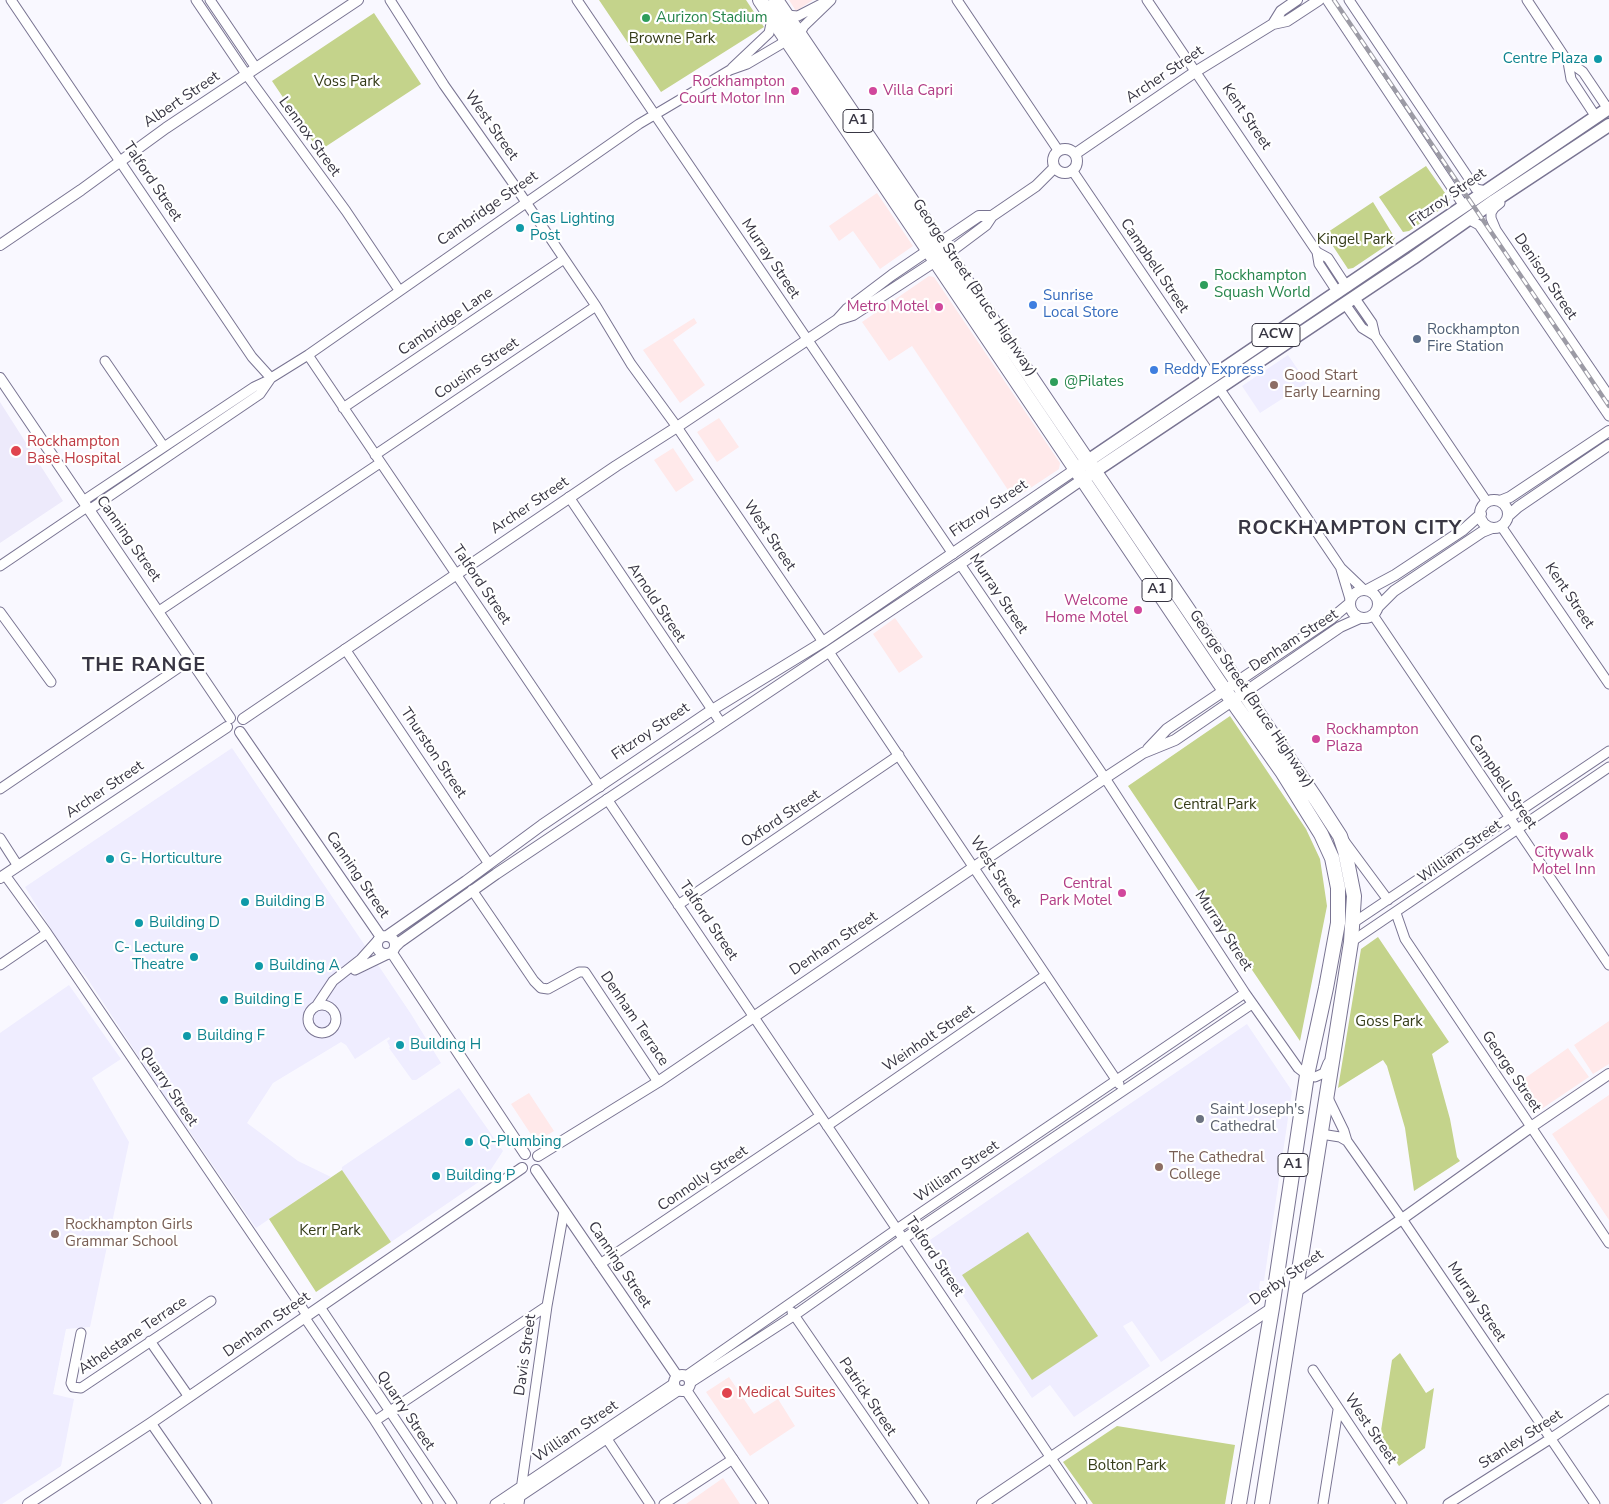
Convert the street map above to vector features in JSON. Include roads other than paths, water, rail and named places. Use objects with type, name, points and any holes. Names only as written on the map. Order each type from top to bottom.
[{"type":"highway","name":"George Street (Bruce Highway)","points":[[760,0],[785,38],[938,251]]},
{"type":"highway","name":"George Street (Bruce Highway)","points":[[776,0],[938,251],[1234,691],[1340,836]]},
{"type":"highway","name":"George Street (Bruce Highway)","points":[[1234,691],[1326,845],[1336,874],[1339,905],[1326,988]]},
{"type":"highway","name":"A1","points":[[1262,1504],[1351,942],[1354,896],[1340,836]]},
{"type":"highway","points":[[1326,988],[1345,931],[1353,923]]},
{"type":"highway","name":"A1","points":[[1239,1504],[1272,1308],[1306,1075],[1326,988]]},
{"type":"highway","name":"Derby Street","points":[[1272,1308],[1297,1291]]},
{"type":"main road","name":"Fitzroy Street","points":[[1346,295],[1464,206],[1609,109]]},
{"type":"main road","points":[[1596,117],[1607,130]]},
{"type":"main road","name":"Fitzroy Street","points":[[1086,471],[1346,295],[1607,130]]},
{"type":"street","name":"Talford Street","points":[[11,0],[252,357],[270,379]]},
{"type":"street","name":"Lennox Street","points":[[196,0],[246,74],[346,211],[399,290]]},
{"type":"street","points":[[210,0],[256,68]]},
{"type":"street","name":"Albert Street","points":[[0,245],[81,190],[120,160],[358,0]]},
{"type":"street","name":"West Street","points":[[390,0],[444,85],[596,306],[631,364],[677,427],[823,642],[1123,1090]]},
{"type":"street","name":"Murray Street","points":[[577,0],[653,115],[1105,778],[1252,1004],[1298,1068],[1306,1075]]},
{"type":"street","points":[[768,0],[785,27],[785,38]]},
{"type":"street","points":[[786,15],[798,16],[830,0]]},
{"type":"street","points":[[799,36],[804,26],[830,0]]},
{"type":"street","points":[[957,0],[1058,150]]},
{"type":"street","name":"Kent Street","points":[[1147,0],[1318,252],[1319,264],[1346,295],[1362,328],[1375,336],[1487,502]]},
{"type":"street","name":"Archer Street","points":[[1273,24],[1281,11],[1297,0]]},
{"type":"street","name":"Archer Street","points":[[1075,154],[1196,72],[1273,24],[1287,21],[1319,0]]},
{"type":"street","points":[[1327,0],[1464,206]]},
{"type":"street","points":[[1349,0],[1476,189],[1486,191]]},
{"type":"street","points":[[1527,0],[1568,62],[1583,72],[1609,109]]},
{"type":"street","name":"Cambridge Street","points":[[730,70],[768,32],[772,19]]},
{"type":"street","name":"Cambridge Street","points":[[86,506],[164,447],[254,387],[308,355],[653,115],[730,70],[747,64],[780,44],[785,38]]},
{"type":"street","points":[[1568,62],[1571,79],[1596,117]]},
{"type":"street","points":[[1067,148],[1075,154],[1077,162],[1072,170],[1065,173],[1054,168],[1052,160],[1058,150],[1067,148]]},
{"type":"street","name":"Archer Street","points":[[243,719],[569,497],[807,339],[836,320],[853,315],[938,251],[979,216],[992,216],[1036,186],[1054,168]]},
{"type":"street","name":"Campbell Street","points":[[1072,170],[1341,568],[1366,590]]},
{"type":"street","name":"Denison Street","points":[[1527,180],[1494,208],[1491,216],[1493,224],[1609,396]]},
{"type":"street","name":"Denison Street","points":[[1468,219],[1479,225],[1609,416]]},
{"type":"street","name":"Cambridge Lane","points":[[343,408],[564,259]]},
{"type":"street","name":"Cousins Street","points":[[375,455],[596,306]]},
{"type":"street","name":"Talford Street","points":[[308,355],[1082,1504]]},
{"type":"street","points":[[105,361],[164,447]]},
{"type":"street","name":"Canning Street","points":[[0,378],[159,611],[228,722]]},
{"type":"street","name":"Cambridge Street","points":[[0,566],[86,506],[260,394],[270,379]]},
{"type":"street","points":[[1497,527],[1483,521],[1481,509],[1487,502],[1500,502],[1510,497],[1609,431]]},
{"type":"street","points":[[1481,514],[1462,530],[1395,575],[1366,590],[1356,592],[1350,601],[1352,612],[1360,618],[1365,618],[1375,611],[1394,591],[1479,534],[1506,522],[1508,516],[1518,507],[1609,445]]},
{"type":"street","points":[[159,611],[380,463]]},
{"type":"street","name":"Fitzroy Street","points":[[382,938],[466,881],[542,825],[712,710],[823,642],[1017,510],[1086,471]]},
{"type":"street","name":"Fitzroy Street","points":[[391,951],[472,890],[1025,520],[1086,471]]},
{"type":"street","name":"Arnold Street","points":[[569,497],[721,723]]},
{"type":"street","points":[[1500,502],[1506,508],[1508,516]]},
{"type":"street","points":[[1017,510],[1025,520]]},
{"type":"street","name":"Kent Street","points":[[1497,527],[1609,684]]},
{"type":"street","name":"Campbell Street","points":[[1341,568],[1350,601]]},
{"type":"street","points":[[1366,590],[1372,592],[1377,599],[1375,611]]},
{"type":"street","name":"Denham Street","points":[[538,1156],[658,1082],[1143,753],[1175,740],[1234,691],[1332,618],[1350,601]]},
{"type":"street","name":"Campbell Street","points":[[1375,611],[1517,829],[1609,965]]},
{"type":"street","points":[[0,612],[50,682]]},
{"type":"street","name":"Denham Street","points":[[1234,691],[1340,627],[1360,618]]},
{"type":"street","name":"Thurston Street","points":[[345,650],[496,874]]},
{"type":"street","points":[[0,788],[190,660]]},
{"type":"street","points":[[235,716],[243,719],[244,727],[240,732],[232,732],[228,722],[235,716]]},
{"type":"street","name":"Archer Street","points":[[2,877],[228,722]]},
{"type":"street","name":"Canning Street","points":[[240,732],[382,938]]},
{"type":"street","name":"William Street","points":[[1353,923],[1609,751]]},
{"type":"street","name":"Oxford Street","points":[[678,904],[899,755]]},
{"type":"street","name":"William Street","points":[[1351,942],[1609,767]]},
{"type":"street","points":[[1340,836],[1388,900]]},
{"type":"street","points":[[0,838],[18,866]]},
{"type":"street","name":"Quarry Street","points":[[2,877],[47,933],[306,1317],[428,1504]]},
{"type":"street","name":"Denham Terrace","points":[[466,881],[534,981],[541,988],[548,989],[579,972],[584,972],[658,1082]]},
{"type":"street","points":[[436,900],[444,911]]},
{"type":"street","name":"George Street","points":[[1396,913],[1405,938],[1609,1244]]},
{"type":"street","points":[[0,965],[47,933]]},
{"type":"street","points":[[382,938],[376,945],[378,951],[391,951]]},
{"type":"street","points":[[317,1005],[321,1004],[330,1007],[336,1015],[335,1024],[328,1032],[318,1033],[310,1028],[307,1019],[310,1011],[317,1005],[333,981],[361,959],[382,938],[392,938],[391,951],[525,1154]]},
{"type":"street","points":[[330,1007],[330,990],[334,984],[356,969],[391,951]]},
{"type":"street","name":"Weinholt Street","points":[[827,1126],[1046,975]]},
{"type":"street","name":"William Street","points":[[495,1504],[605,1435],[682,1383],[788,1305],[1245,993]]},
{"type":"street","name":"William Street","points":[[682,1383],[795,1316],[904,1239],[1252,1004]]},
{"type":"street","points":[[1306,1075],[1316,1077],[1324,1073],[1327,1066],[1332,1033],[1338,1029]]},
{"type":"street","name":"Derby Street","points":[[1297,1291],[1609,1074]]},
{"type":"street","name":"Murray Street","points":[[1327,1096],[1347,1141],[1595,1504]]},
{"type":"street","name":"Connolly Street","points":[[600,1264],[820,1116]]},
{"type":"street","points":[[1321,1134],[1340,1137],[1347,1141]]},
{"type":"street","points":[[532,1152],[538,1156],[540,1162],[536,1170],[529,1172],[522,1168],[521,1160],[525,1154],[532,1152]]},
{"type":"street","name":"Denham Street","points":[[28,1504],[151,1423],[522,1168]]},
{"type":"street","name":"Canning Street","points":[[536,1170],[763,1504]]},
{"type":"street","name":"Davis Street","points":[[520,1500],[547,1306],[564,1211]]},
{"type":"street","name":"Athelstane Terrace","points":[[81,1333],[71,1383],[73,1387],[81,1388],[211,1301]]},
{"type":"street","name":"Patrick Street","points":[[788,1305],[924,1504]]},
{"type":"street","points":[[375,1421],[547,1306]]},
{"type":"street","name":"Quarry Street","points":[[320,1307],[452,1504]]},
{"type":"street","name":"Derby Street","points":[[982,1504],[1272,1308]]},
{"type":"street","points":[[150,1341],[189,1397]]},
{"type":"street","name":"West Street","points":[[1313,1370],[1402,1504]]},
{"type":"street","name":"Stanley Street","points":[[1448,1504],[1609,1399]]},
{"type":"street","points":[[1323,1504],[1338,1410]]},
{"type":"street","points":[[151,1423],[207,1504]]},
{"type":"street","points":[[605,1435],[650,1504]]},
{"type":"street","name":"William Street","points":[[509,1504],[520,1500],[605,1435]]},
{"type":"street","points":[[664,1504],[733,1459]]},
{"type":"railway","points":[[1334,0],[1609,406]]},
{"type":"place","name":"Aurizon Stadium","points":[[646,18]]},
{"type":"place","name":"Centre Plaza","points":[[1598,59]]},
{"type":"place","name":"Rockhampton Court Motor Inn","points":[[795,91]]},
{"type":"place","name":"Villa Capri","points":[[873,91]]},
{"type":"place","name":"Gas Lighting Post","points":[[520,228]]},
{"type":"place","name":"Rockhampton Squash World","points":[[1204,285]]},
{"type":"place","name":"Sunrise Local Store","points":[[1033,305]]},
{"type":"place","name":"Metro Motel","points":[[939,307]]},
{"type":"place","name":"Rockhampton Fire Station","points":[[1417,339]]},
{"type":"place","name":"Reddy Express","points":[[1154,370]]},
{"type":"place","name":"@Pilates","points":[[1054,382]]},
{"type":"place","name":"Good Start Early Learning","points":[[1274,385]]},
{"type":"place","name":"Rockhampton Base Hospital","points":[[16,451]]},
{"type":"place","name":"Welcome Home Motel","points":[[1138,610]]},
{"type":"place","name":"Rockhampton Plaza","points":[[1316,739]]},
{"type":"place","name":"Citywalk Motel Inn","points":[[1564,836]]},
{"type":"place","name":"G- Horticulture","points":[[110,859]]},
{"type":"place","name":"Central Park Motel","points":[[1122,893]]},
{"type":"place","name":"Building B","points":[[245,902]]},
{"type":"place","name":"Building D","points":[[139,923]]},
{"type":"place","name":"C- Lecture Theatre","points":[[194,957]]},
{"type":"place","name":"Building A","points":[[259,966]]},
{"type":"place","name":"Building E","points":[[224,1000]]},
{"type":"place","name":"Building F","points":[[187,1036]]},
{"type":"place","name":"Building H","points":[[400,1045]]},
{"type":"place","name":"Saint Joseph's Cathedral","points":[[1200,1119]]},
{"type":"place","name":"Q-Plumbing","points":[[469,1142]]},
{"type":"place","name":"The Cathedral College","points":[[1159,1167]]},
{"type":"place","name":"Building P","points":[[436,1176]]},
{"type":"place","name":"Rockhampton Girls Grammar School","points":[[55,1234]]},
{"type":"place","name":"Medical Suites","points":[[727,1393]]},
{"type":"district","name":"ROCKHAMPTON CITY","points":[[1350,529]]},
{"type":"district","name":"THE RANGE","points":[[144,666]]},
{"type":"park label","name":"Browne Park","points":[[672,39]]},
{"type":"park label","name":"Voss Park","points":[[347,82]]},
{"type":"park label","name":"Kingel Park","points":[[1355,240]]},
{"type":"park label","name":"Central Park","points":[[1215,805]]},
{"type":"park label","name":"Goss Park","points":[[1389,1022]]},
{"type":"park label","name":"Kerr Park","points":[[330,1231]]},
{"type":"park label","name":"Bolton Park","points":[[1127,1466]]}]
